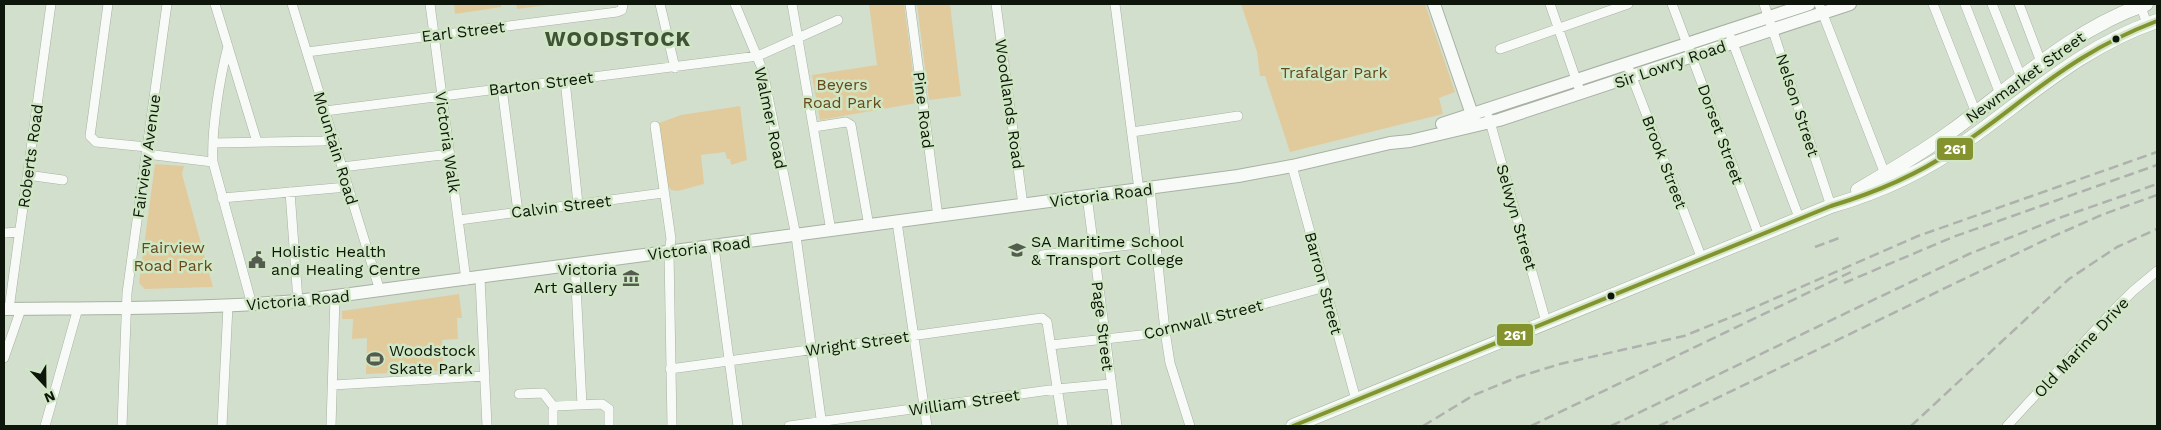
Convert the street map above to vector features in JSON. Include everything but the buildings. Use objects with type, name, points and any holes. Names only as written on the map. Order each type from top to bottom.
[{"type":"main road","points":[[1434,4],[1474,120]]},
{"type":"main road","name":"Sir Lowry Road","points":[[1488,116],[1577,81],[1809,4]]},
{"type":"main road","name":"Sir Lowry Road","points":[[1488,116],[1581,94],[1773,30],[1821,8],[1850,4]]},
{"type":"main road","name":"Newmarket Street","points":[[1831,206],[1922,152],[2041,62],[2100,24],[2142,4]]},
{"type":"main road","name":"Newmarket Street","points":[[1294,426],[1831,206],[1896,182],[1935,162],[1967,141],[2076,60],[2098,47],[2152,23]]},
{"type":"main road","name":"Victoria Road","points":[[11,309],[228,306],[298,302],[1144,189],[1292,166],[1390,143],[1408,134],[1488,116]]},
{"type":"street","name":"Roberts Road","points":[[4,358],[19,232],[52,4]]},
{"type":"street","points":[[108,4],[90,136],[96,142],[213,162]]},
{"type":"street","name":"Fairview Avenue","points":[[122,426],[126,308],[167,4]]},
{"type":"street","points":[[215,4],[257,142]]},
{"type":"street","name":"Mountain Road","points":[[292,4],[380,291]]},
{"type":"street","name":"Victoria Walk","points":[[430,4],[466,280]]},
{"type":"street","points":[[660,4],[675,68]]},
{"type":"street","name":"Walmer Road","points":[[735,4],[763,71],[796,236],[822,424]]},
{"type":"street","points":[[792,4],[831,231]]},
{"type":"street","name":"Pine Road","points":[[910,4],[938,216]]},
{"type":"street","name":"Woodlands Road","points":[[996,4],[1023,205]]},
{"type":"street","points":[[1115,4],[1132,132],[1156,242],[1165,332],[1172,371],[1190,426]]},
{"type":"street","points":[[1550,4],[1581,94]]},
{"type":"street","points":[[1500,49],[1558,27],[1628,4]]},
{"type":"street","name":"Dorset Street","points":[[1672,4],[1759,236]]},
{"type":"street","name":"Nelson Street","points":[[1764,4],[1831,206]]},
{"type":"street","points":[[1933,4],[1976,113]]},
{"type":"street","points":[[1965,4],[2000,94]]},
{"type":"street","points":[[1992,4],[2021,77]]},
{"type":"street","points":[[2019,4],[2041,62]]},
{"type":"street","points":[[2142,4],[2152,23]]},
{"type":"street","name":"Earl Street","points":[[306,52],[621,7]]},
{"type":"street","points":[[1821,8],[1885,174]]},
{"type":"street","name":"Barton Street","points":[[325,111],[758,56],[838,20]]},
{"type":"street","points":[[1728,30],[1800,220]]},
{"type":"street","points":[[228,46],[223,64],[213,143],[213,162],[252,305]]},
{"type":"street","name":"Brook Street","points":[[1627,64],[1702,259]]},
{"type":"street","points":[[565,80],[578,204]]},
{"type":"street","points":[[502,88],[518,212]]},
{"type":"street","points":[[1132,132],[1238,116]]},
{"type":"street","name":"Selwyn Street","points":[[1488,116],[1546,322]]},
{"type":"street","points":[[814,127],[846,122],[851,125],[869,226]]},
{"type":"street","points":[[655,126],[671,239],[669,252],[672,426]]},
{"type":"street","points":[[213,143],[323,141],[333,139]]},
{"type":"street","points":[[342,167],[450,154]]},
{"type":"street","name":"Barron Street","points":[[1292,166],[1356,400]]},
{"type":"street","points":[[27,175],[63,180]]},
{"type":"street","points":[[222,198],[347,187]]},
{"type":"street","points":[[290,192],[298,302]]},
{"type":"street","name":"Calvin Street","points":[[458,220],[663,193]]},
{"type":"street","name":"Page Street","points":[[1086,196],[1117,426]]},
{"type":"street","points":[[897,222],[927,426]]},
{"type":"street","points":[[4,233],[19,232]]},
{"type":"street","points":[[1042,255],[1156,242]]},
{"type":"street","points":[[714,247],[738,426]]},
{"type":"street","points":[[576,265],[582,405]]},
{"type":"street","name":"Old Marine Drive","points":[[2007,426],[2112,312],[2157,271]]},
{"type":"street","points":[[480,278],[487,426]]},
{"type":"street","name":"Cornwall Street","points":[[1051,345],[1165,332],[1325,287]]},
{"type":"street","points":[[331,426],[335,297]]},
{"type":"street","points":[[222,426],[228,306]]},
{"type":"street","points":[[45,426],[78,308]]},
{"type":"street","name":"Wright Street","points":[[670,369],[1044,318],[1047,322],[1051,345]]},
{"type":"street","points":[[1051,345],[1063,426]]},
{"type":"street","points":[[333,385],[485,376]]},
{"type":"street","name":"William Street","points":[[789,426],[822,424],[1057,389],[1110,384]]},
{"type":"street","points":[[519,394],[543,393],[554,407],[553,426]]},
{"type":"street","points":[[554,407],[606,405],[609,409],[609,426]]},
{"type":"green space","points":[[454,4],[501,4],[501,7],[455,14]]},
{"type":"green space","points":[[516,4],[556,4],[517,9]]},
{"type":"green space","name":"Beyers Road Park","points":[[869,4],[904,4],[917,103],[820,120],[812,75],[877,65]]},
{"type":"green space","points":[[917,4],[950,4],[961,96],[929,100]]},
{"type":"green space","name":"Trafalgar Park","points":[[1241,4],[1425,4],[1455,92],[1439,98],[1443,114],[1290,152],[1265,76],[1260,76],[1257,52]]},
{"type":"green space","points":[[740,106],[747,160],[731,165],[730,159],[727,159],[725,152],[701,155],[704,184],[678,191],[671,190],[667,184],[659,123],[681,115]]},
{"type":"green space","name":"Fairview Road Park","points":[[155,164],[184,166],[182,174],[213,287],[145,289],[139,283]]},
{"type":"green space","points":[[459,294],[462,318],[457,318],[458,339],[442,340],[443,371],[366,374],[367,338],[352,339],[353,319],[342,319],[342,311]]},
{"type":"railway","points":[[1423,426],[1474,395],[1518,377],[1560,364],[1684,336],[1918,236],[2157,152]]},
{"type":"railway","points":[[1844,283],[1953,237],[2157,165]]},
{"type":"railway","points":[[1611,426],[1969,254],[2059,218],[2157,184]]},
{"type":"railway","points":[[1659,426],[2047,239],[2104,214],[2157,195]]},
{"type":"railway","points":[[1911,426],[2069,279],[2117,247],[2157,229]]},
{"type":"railway","points":[[1815,247],[1839,238]]},
{"type":"railway","points":[[1531,426],[1851,272]]},
{"type":"transit line","name":"261","points":[[1293,426],[1831,206],[1909,176],[1969,140],[2049,80],[2082,58],[2100,47],[2157,21]]},
{"type":"place","name":"SA Maritime School & Transport College","points":[[1017,250]]},
{"type":"place","name":"Holistic Health and Healing Centre","points":[[257,260]]},
{"type":"place","name":"Victoria Art Gallery","points":[[631,278]]},
{"type":"place","name":"Woodstock Skate Park","points":[[375,359]]},
{"type":"district","name":"WOODSTOCK","points":[[618,39]]}]
